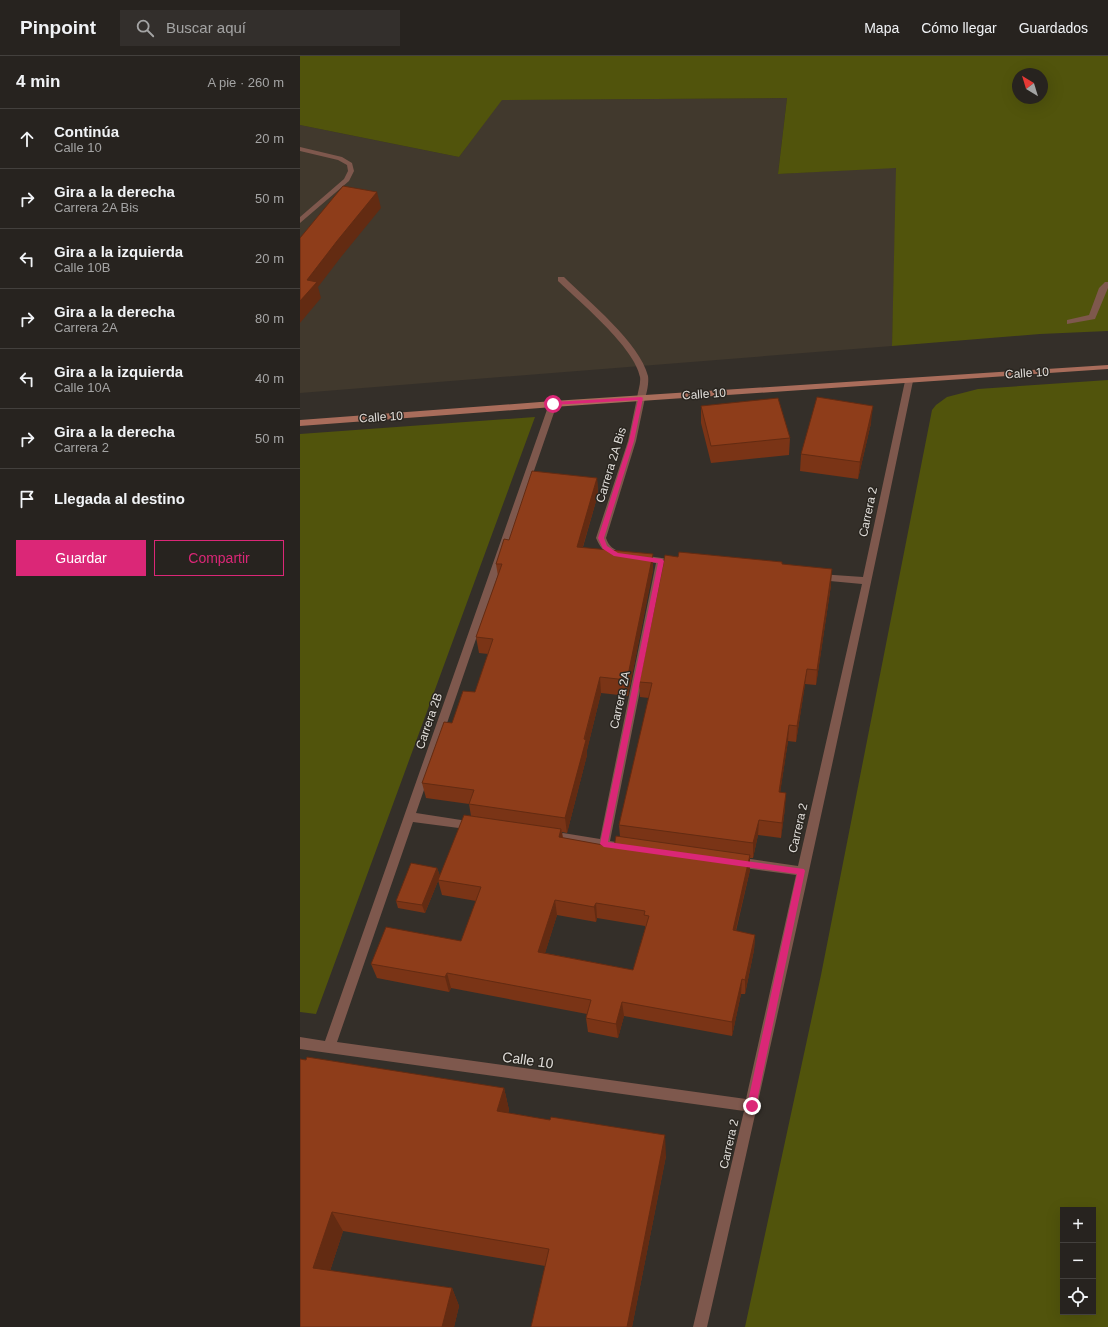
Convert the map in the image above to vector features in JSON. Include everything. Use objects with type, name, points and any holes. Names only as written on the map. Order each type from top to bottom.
[{"type":"street","points":[[300,149],[340,158],[350,164],[351,171],[347,180],[300,221]]},
{"type":"street","name":"Carrera 2A Bis","points":[[561,279],[626,344],[638,362],[644,377],[632,441],[601,538],[605,548],[616,555],[662,561]]},
{"type":"street","points":[[1070,322],[1092,317],[1103,288],[1108,284]]},
{"type":"street","name":"Calle 10","points":[[300,423],[553,404],[1108,367]]},
{"type":"street","name":"Carrera 2","points":[[700,1327],[752,1106],[802,871],[867,581],[909,381]]},
{"type":"street","name":"Carrera 2B","points":[[329,1047],[553,404]]},
{"type":"street","points":[[662,561],[685,564]]},
{"type":"street","name":"Carrera 2A","points":[[604,844],[662,561]]},
{"type":"street","points":[[812,576],[867,581]]},
{"type":"street","points":[[410,816],[488,828]]},
{"type":"street","points":[[550,836],[635,849]]},
{"type":"street","points":[[722,860],[802,871]]},
{"type":"street","name":"Calle 10","points":[[300,1043],[752,1106]]},
{"type":"shaded area","points":[[300,56],[1108,56],[1108,331],[1040,334],[892,346],[896,168],[778,174],[787,98],[502,100],[459,157],[300,125]]},
{"type":"shaded area","points":[[787,98],[778,174],[897,167],[892,346],[300,393],[300,125],[459,157],[501,100]]},
{"type":"shaded area","points":[[1108,380],[1108,1327],[745,1327],[821,975],[932,410],[947,397],[978,389]]},
{"type":"shaded area","points":[[535,417],[316,1014],[300,1012],[300,434]]},
{"type":"building","points":[[343,186],[377,192],[307,280],[317,282],[300,301],[300,238]]},
{"type":"building","points":[[817,397],[873,406],[860,462],[801,454]]},
{"type":"building","points":[[778,398],[790,438],[711,446],[701,406]]},
{"type":"building","points":[[532,471],[597,478],[577,547],[653,554],[627,680],[600,677],[584,739],[586,740],[565,818],[469,804],[474,790],[422,783],[444,722],[452,723],[463,691],[475,692],[493,639],[476,637],[502,564],[496,564],[504,539],[509,540]]},
{"type":"building","points":[[679,552],[782,562],[782,564],[832,569],[817,670],[807,669],[797,726],[789,725],[779,792],[786,793],[782,823],[759,820],[753,843],[619,825],[652,683],[639,682],[665,555],[678,557]]},
{"type":"building","points":[[464,815],[561,829],[559,837],[614,847],[616,836],[750,855],[733,930],[755,935],[745,980],[742,979],[732,1022],[622,1002],[616,1024],[586,1018],[591,1000],[447,973],[445,977],[371,964],[386,927],[461,941],[481,887],[438,880]],"holes":[[[555,900],[594,907],[596,903],[645,911],[644,915],[649,916],[633,970],[538,952]]]},
{"type":"building","points":[[411,863],[437,868],[422,905],[396,901]]},
{"type":"building","points":[[307,1057],[504,1088],[497,1111],[550,1120],[551,1117],[665,1135],[627,1327],[531,1327],[549,1249],[332,1212],[313,1268],[452,1288],[442,1327],[300,1327],[300,1059],[306,1060]]},
{"type":"route","points":[[553,404],[641,398],[632,441],[601,538],[605,548],[616,555],[662,561],[604,844],[802,871],[752,1106]]}]
